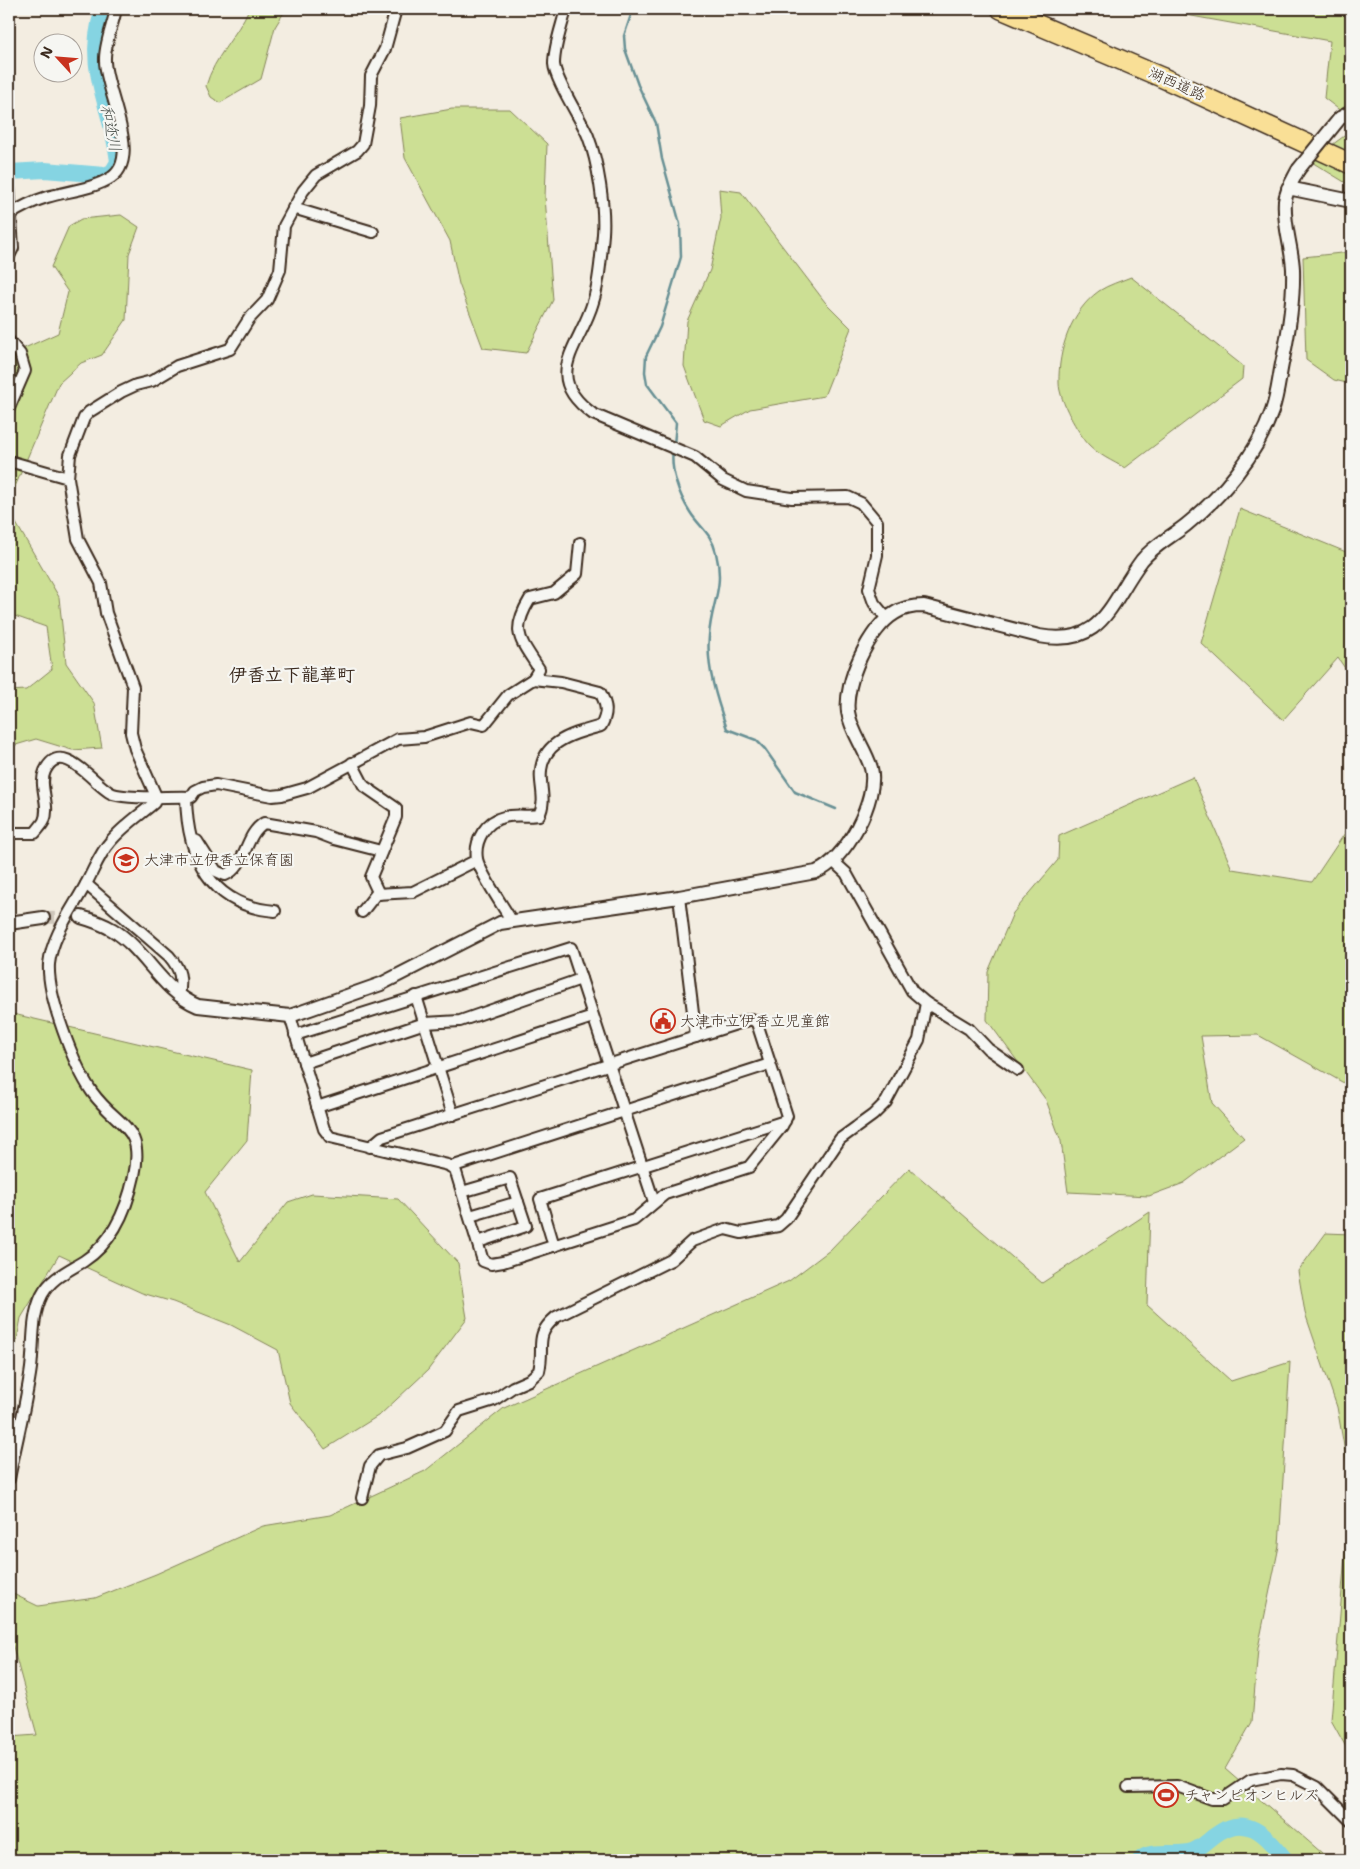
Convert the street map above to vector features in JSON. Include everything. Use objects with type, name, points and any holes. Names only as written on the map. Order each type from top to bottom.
[{"type":"highway","name":"湖西道路","points":[[1001,9],[1161,76],[1351,164]]},
{"type":"highway","name":"湖西道路","points":[[1018,9],[1351,153]]},
{"type":"street","points":[[10,214],[44,198],[94,185],[111,178],[123,163],[124,147],[122,132],[108,86],[104,58],[116,9]]},
{"type":"street","points":[[9,1479],[31,1369],[36,1311],[49,1285],[62,1274],[85,1260],[109,1237],[120,1222],[127,1204],[137,1162],[138,1149],[134,1136],[103,1106],[83,1078],[58,1015],[49,964],[53,948],[110,842],[154,803],[156,796],[135,749],[131,733],[133,687],[106,613],[101,583],[78,539],[68,478],[70,455],[84,418],[100,403],[136,385],[152,381],[178,366],[230,349],[249,319],[267,300],[274,288],[280,270],[284,226],[293,208],[316,175],[357,151],[363,144],[366,136],[370,106],[371,76],[385,49],[396,9]]},
{"type":"street","points":[[566,9],[554,66],[588,137],[602,205],[603,232],[594,300],[586,323],[566,362],[566,379],[571,392],[582,406],[594,414],[695,457],[723,480],[746,491],[792,498],[848,497],[860,503],[877,522],[878,556],[869,589],[874,603],[884,615]]},
{"type":"street","points":[[81,917],[115,931],[178,996],[198,1006],[290,1016],[381,984],[486,930],[511,920],[679,897],[816,872],[827,868],[834,862],[861,819],[869,801],[873,785],[871,770],[851,727],[848,697],[852,678],[867,645],[874,631],[886,619],[895,612],[909,607],[924,606],[1054,639],[1082,635],[1095,627],[1112,609],[1142,560],[1156,545],[1185,526],[1205,509],[1241,467],[1272,412],[1288,339],[1293,268],[1285,202],[1288,188],[1298,170],[1346,115]]},
{"type":"street","points":[[9,187],[13,248],[9,256]]},
{"type":"street","points":[[1288,188],[1351,200]]},
{"type":"street","points":[[293,208],[373,232]]},
{"type":"street","points":[[9,341],[20,354],[25,370],[9,408]]},
{"type":"street","points":[[9,462],[68,478]]},
{"type":"street","points":[[9,833],[35,833],[44,821],[44,773],[52,763],[58,760],[64,759],[77,765],[113,794],[190,797],[195,791],[216,784],[272,796],[307,788],[398,739],[424,737],[471,722],[484,726],[508,696],[533,680],[539,669],[520,638],[518,617],[530,599],[554,593],[577,574],[580,543]]},
{"type":"street","points":[[511,920],[477,860],[477,847],[481,834],[490,824],[503,817],[539,815],[543,806],[540,776],[545,758],[554,744],[571,735],[601,726],[606,718],[607,704],[600,692],[561,682],[533,680]]},
{"type":"street","points":[[352,763],[364,786],[396,808],[396,817],[370,878],[380,894]]},
{"type":"street","points":[[186,797],[186,818],[192,840],[202,870],[212,884],[226,895],[256,909],[275,911]]},
{"type":"street","points":[[192,840],[197,841],[216,871],[225,875],[232,872],[238,865],[256,828],[264,823],[316,832],[334,839],[381,851]]},
{"type":"street","points":[[362,912],[376,894],[412,892],[477,860]]},
{"type":"street","points":[[834,862],[846,873],[912,991],[926,1003],[969,1029],[988,1050],[1018,1070]]},
{"type":"street","points":[[86,884],[169,956],[179,968],[182,978],[178,996]]},
{"type":"street","points":[[679,897],[696,1037]]},
{"type":"street","points":[[9,924],[43,918]]},
{"type":"street","points":[[295,1035],[571,948],[654,1202]]},
{"type":"street","points":[[304,1063],[425,1023],[460,1020],[581,979]]},
{"type":"street","points":[[416,996],[453,1114]]},
{"type":"street","points":[[362,1498],[370,1466],[379,1455],[407,1448],[445,1431],[459,1411],[494,1400],[513,1386],[528,1380],[539,1371],[540,1338],[546,1326],[556,1317],[671,1260],[692,1240],[725,1229],[741,1233],[778,1226],[786,1219],[840,1139],[873,1115],[886,1102],[919,1040],[926,1003]]},
{"type":"street","points":[[290,1016],[324,1129],[330,1137],[370,1147],[451,1166],[455,1169],[483,1260],[491,1264],[634,1220],[665,1194],[749,1167],[787,1116],[757,1023],[752,1019],[382,1137],[370,1147]]},
{"type":"street","points":[[317,1107],[594,1017]]},
{"type":"street","points":[[451,1166],[770,1064]]},
{"type":"street","points":[[554,1246],[540,1199],[784,1121]]},
{"type":"street","points":[[462,1192],[510,1178],[526,1226],[478,1242]]},
{"type":"street","points":[[470,1216],[518,1202]]},
{"type":"street","points":[[1128,1787],[1177,1786],[1212,1799],[1223,1799],[1251,1780],[1280,1774],[1293,1775],[1317,1787],[1351,1821]]},
{"type":"green space","points":[[249,9],[286,9],[275,27],[261,79],[220,103],[211,97],[206,86],[214,66]]},
{"type":"green space","points":[[1153,9],[1351,9],[1351,119],[1324,98],[1330,41]]},
{"type":"green space","points":[[452,109],[510,109],[547,144],[545,197],[553,300],[526,353],[483,348],[459,284],[450,241],[405,158],[400,118]]},
{"type":"green space","points":[[1351,131],[1351,186],[1310,161]]},
{"type":"green space","points":[[719,189],[741,192],[825,302],[851,328],[824,396],[750,409],[721,426],[704,420],[684,366],[687,321],[710,270],[721,218]]},
{"type":"green space","points":[[121,215],[139,227],[129,254],[126,320],[102,355],[81,363],[59,383],[9,501],[9,355],[58,333],[68,292],[51,267],[69,226],[81,219]]},
{"type":"green space","points":[[1351,252],[1351,384],[1334,380],[1306,360],[1303,257]]},
{"type":"green space","points":[[1131,277],[1243,366],[1242,379],[1125,468],[1097,452],[1080,433],[1062,398],[1059,370],[1068,332],[1081,309],[1099,291]]},
{"type":"green space","points":[[1240,509],[1351,554],[1351,677],[1338,658],[1283,720],[1201,643]]},
{"type":"green space","points":[[9,511],[59,597],[66,663],[94,703],[102,748],[72,750],[36,739],[9,747],[9,691],[26,690],[52,669],[46,627],[9,614]]},
{"type":"green space","points":[[1193,777],[1232,869],[1312,882],[1351,824],[1351,1087],[1258,1035],[1201,1036],[1212,1103],[1244,1138],[1184,1183],[1149,1196],[1068,1192],[1061,1141],[1046,1100],[987,1020],[988,972],[1013,913],[1058,860],[1059,836]]},
{"type":"green space","points":[[9,1013],[252,1070],[247,1140],[205,1192],[240,1262],[288,1202],[312,1194],[398,1199],[458,1263],[467,1318],[428,1370],[381,1414],[325,1449],[290,1403],[278,1350],[231,1325],[173,1302],[142,1293],[59,1255],[21,1318],[9,1381]]},
{"type":"green space","points":[[909,1168],[1042,1283],[1150,1212],[1147,1305],[1231,1381],[1290,1362],[1279,1546],[1258,1648],[1252,1722],[1225,1769],[1330,1860],[9,1860],[9,1737],[37,1735],[9,1632],[9,1592],[38,1606],[95,1598],[156,1574],[263,1526],[330,1515],[425,1471],[504,1408],[789,1281],[830,1250]]},
{"type":"green space","points":[[1326,1233],[1351,1234],[1351,1485],[1337,1407],[1305,1313],[1298,1271]]},
{"type":"green space","points":[[1351,1485],[1351,1756],[1331,1720]]},
{"type":"waterway","name":"和迩川","points":[[9,172],[45,170],[104,175],[112,172],[118,162],[115,141],[97,69],[96,50],[103,9]]},
{"type":"waterway","points":[[633,9],[624,36],[625,49],[638,85],[656,123],[662,159],[680,224],[681,257],[660,327],[646,356],[645,372],[647,384],[676,423],[674,445]]},
{"type":"waterway","points":[[673,450],[674,474],[682,498],[690,512],[708,535],[716,553],[719,577],[717,596],[710,624],[709,660],[716,695],[727,729],[756,740],[765,749],[795,792],[836,809]]},
{"type":"waterway","points":[[1140,1860],[1155,1853],[1183,1853],[1192,1851],[1225,1829],[1236,1826],[1246,1826],[1263,1835],[1286,1860]]},
{"type":"tunnel","points":[[43,918],[81,917]]},
{"type":"place","name":"大津市立伊香立保育園","points":[[126,860]]},
{"type":"place","name":"大津市立伊香立児童館","points":[[663,1021]]},
{"type":"place","name":"チャンピオンヒルズ","points":[[1166,1795]]},
{"type":"district","name":"伊香立下龍華町","points":[[292,675]]}]
